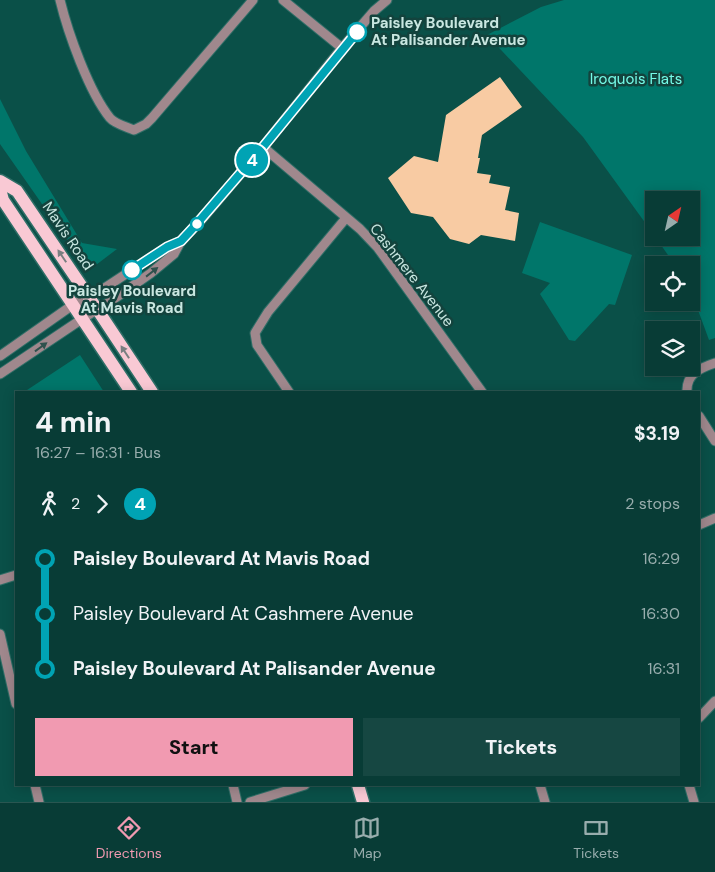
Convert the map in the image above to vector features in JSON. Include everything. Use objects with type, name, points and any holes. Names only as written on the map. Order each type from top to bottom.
[{"type":"main road","name":"Mavis Road","points":[[0,181],[17,191],[151,391]]},
{"type":"main road","points":[[0,189],[3,200],[130,391]]},
{"type":"main road","points":[[358,786],[363,802]]},
{"type":"street","points":[[60,0],[78,56],[96,95],[111,120],[134,130],[146,124],[152,118],[252,0]]},
{"type":"street","points":[[283,0],[342,48]]},
{"type":"street","points":[[0,374],[111,301],[174,254],[181,241],[208,213],[342,48],[374,11],[387,0]]},
{"type":"street","name":"Cashmere Avenue","points":[[263,147],[378,248],[481,391]]},
{"type":"street","points":[[288,391],[257,345],[256,333],[268,312],[346,218]]},
{"type":"street","points":[[0,356],[74,304],[103,289],[167,247],[181,241]]},
{"type":"street","points":[[687,391],[689,379],[693,372],[715,363]]},
{"type":"street","points":[[700,418],[715,441]]},
{"type":"street","points":[[700,525],[715,518]]},
{"type":"street","points":[[0,580],[15,574]]},
{"type":"street","points":[[0,634],[15,700]]},
{"type":"street","points":[[700,717],[715,701]]},
{"type":"street","points":[[35,786],[39,802]]},
{"type":"street","points":[[232,786],[237,802]]},
{"type":"street","points":[[250,802],[301,786]]},
{"type":"street","points":[[540,786],[545,802]]},
{"type":"street","points":[[689,786],[694,802]]},
{"type":"green space","name":"Iroquois Flats","points":[[564,0],[715,0],[715,338],[709,340],[698,311],[700,311],[700,256],[669,256],[662,246],[700,246],[700,191],[645,191],[645,223],[583,137],[487,35],[541,7]]},
{"type":"green space","points":[[0,99],[26,151],[82,243],[117,249],[92,268],[84,264],[0,144]]},
{"type":"green space","points":[[540,222],[632,255],[615,305],[609,304],[575,341],[569,340],[540,294],[550,283],[522,273]]},
{"type":"green space","points":[[80,355],[103,391],[26,391]]},
{"type":"building","points":[[500,77],[522,107],[482,135],[477,173],[491,175],[489,183],[510,187],[505,210],[519,213],[515,241],[481,235],[469,244],[450,239],[433,217],[411,213],[388,178],[414,156],[438,162],[446,115]]},
{"type":"bus line","name":"4","points":[[132,270],[167,247],[181,241],[263,147],[357,32]]},
{"type":"place","name":"Paisley Boulevard At Palisander Avenue","points":[[357,32]]},
{"type":"place","name":"Paisley Boulevard At Mavis Road","points":[[132,270]]}]
